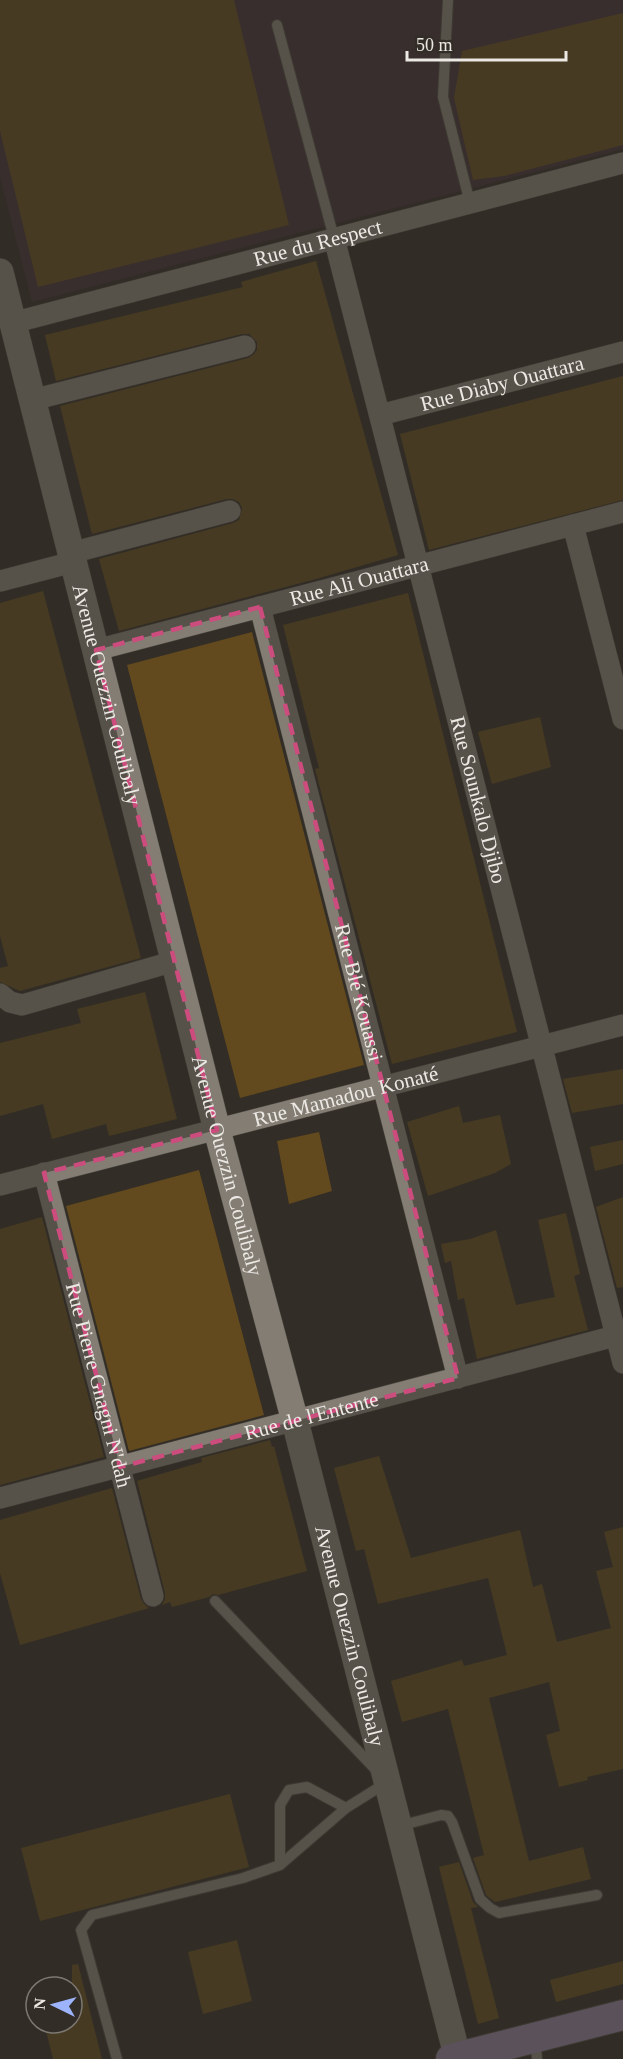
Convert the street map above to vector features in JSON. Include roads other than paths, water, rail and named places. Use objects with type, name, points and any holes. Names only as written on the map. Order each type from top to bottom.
[{"type":"main road","points":[[456,2058],[536,2048],[623,2015]]},
{"type":"street","name":"Rue du Respect","points":[[12,323],[623,163]]},
{"type":"street","name":"Rue Sounkalo Djibo","points":[[334,238],[542,1046],[620,1335],[623,1363]]},
{"type":"street","name":"Avenue Ouezzin Coulibaly","points":[[0,272],[218,1130],[388,1782],[456,2058]]},
{"type":"street","points":[[32,400],[246,346]]},
{"type":"street","name":"Rue Diaby Ouattara","points":[[380,415],[623,352]]},
{"type":"street","points":[[0,582],[230,511]]},
{"type":"street","name":"Rue Ali Ouattara","points":[[96,650],[623,512]]},
{"type":"street","points":[[573,525],[623,719]]},
{"type":"street","name":"Rue Blé Kouassi","points":[[261,607],[458,1378]]},
{"type":"street","points":[[0,994],[10,1002],[22,1005],[175,961]]},
{"type":"street","name":"Rue Mamadou Konaté","points":[[0,1185],[623,1025]]},
{"type":"street","name":"Rue Pierre Gnagni N'dah","points":[[44,1173],[153,1596]]},
{"type":"street","name":"Rue de l'Entente","points":[[0,1498],[620,1335]]},
{"type":"lane","points":[[448,0],[443,97],[470,203]]},
{"type":"lane","points":[[277,25],[334,238]]},
{"type":"lane","points":[[117,2059],[81,1930],[92,1916],[243,1878],[280,1865],[346,1808],[388,1782],[215,1601]]},
{"type":"lane","points":[[280,1865],[280,1805],[289,1790],[307,1787],[346,1808]]},
{"type":"lane","points":[[399,1826],[441,1815],[448,1816],[480,1899],[499,1913],[597,1895]]}]
